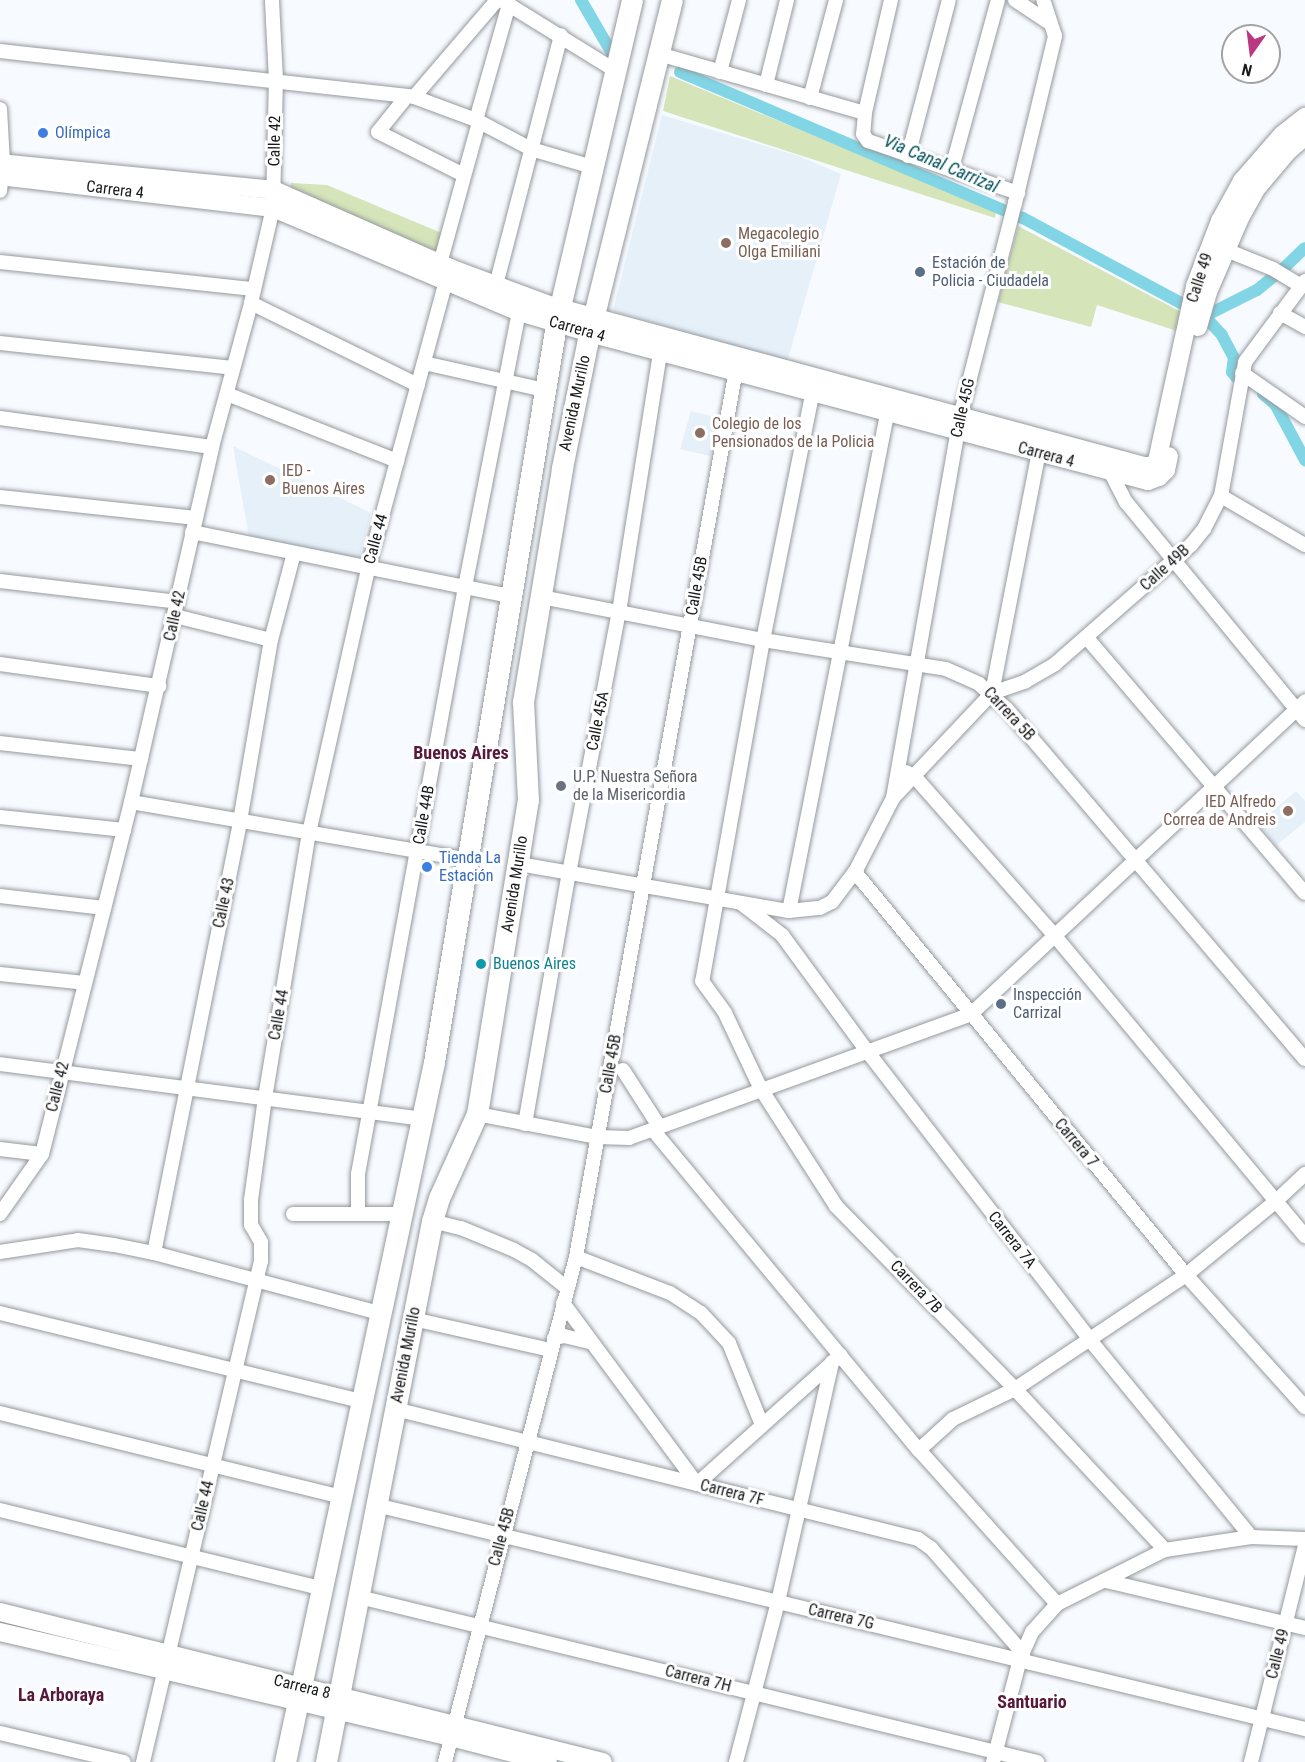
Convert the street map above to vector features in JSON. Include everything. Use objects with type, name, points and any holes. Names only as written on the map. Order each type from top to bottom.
[{"type":"main road","name":"Avenida Murillo","points":[[285,1762],[324,1589],[400,1214],[434,1062],[558,316],[632,0]]},
{"type":"main road","name":"Avenida Murillo","points":[[326,1762],[432,1221],[439,1198],[477,1114],[528,800],[524,702],[562,468],[592,325],[672,0]]},
{"type":"street","name":"Calle 42","points":[[0,1214],[42,1154],[159,686],[212,447],[253,296],[273,199],[276,80],[272,0]]},
{"type":"street","points":[[720,72],[739,0]]},
{"type":"street","points":[[766,85],[787,0]]},
{"type":"street","points":[[810,98],[836,0]]},
{"type":"street","points":[[891,0],[865,113],[863,134],[868,141],[908,156],[952,168],[1017,198]]},
{"type":"street","points":[[908,156],[949,0]]},
{"type":"street","points":[[952,168],[998,0]]},
{"type":"street","points":[[1015,0],[1051,24]]},
{"type":"street","name":"Calle 45G","points":[[893,798],[958,424],[1017,198],[1055,36],[1043,0]]},
{"type":"street","points":[[464,175],[378,132],[503,1],[616,71]]},
{"type":"street","name":"Calle 44","points":[[143,1762],[258,1280],[261,1242],[252,1230],[250,1216],[265,1098],[309,833],[368,568],[424,363],[503,1]]},
{"type":"street","points":[[496,285],[561,35]]},
{"type":"street","points":[[0,51],[410,96],[478,121],[531,149],[592,167]]},
{"type":"street","points":[[659,54],[865,113]]},
{"type":"street","points":[[0,109],[1,174]]},
{"type":"street","name":"Calle 49","points":[[1197,306],[1195,286],[1220,221],[1242,181],[1283,134],[1305,117]]},
{"type":"street","name":"Calle 49","points":[[1155,472],[1197,306],[1256,189],[1288,151],[1305,136]]},
{"type":"street","name":"Carrera 4","points":[[1,174],[273,199],[443,273],[519,312],[558,316],[1112,465],[1155,472]]},
{"type":"street","points":[[1226,250],[1303,283]]},
{"type":"street","points":[[0,262],[253,296],[418,385]]},
{"type":"street","name":"Carrera 4","points":[[443,273],[496,285],[558,316]]},
{"type":"street","name":"Calle 49B","points":[[914,776],[992,693],[1026,681],[1055,664],[1191,545],[1204,529],[1221,496],[1245,362],[1303,283]]},
{"type":"street","name":"Calle 44B","points":[[358,1214],[358,1174],[465,587],[519,312]]},
{"type":"street","points":[[1280,313],[1305,327]]},
{"type":"street","name":"Carrera 4","points":[[592,325],[660,352],[737,365]]},
{"type":"street","points":[[0,343],[233,368]]},
{"type":"street","name":"Calle 45A","points":[[525,1124],[569,873],[619,612],[660,352]]},
{"type":"street","points":[[424,363],[545,390]]},
{"type":"street","name":"Calle 45B","points":[[445,1762],[576,1257],[737,365]]},
{"type":"street","points":[[1242,373],[1305,417]]},
{"type":"street","points":[[718,899],[763,640],[814,385]]},
{"type":"street","points":[[226,394],[397,461]]},
{"type":"street","points":[[519,864],[789,911],[888,405]]},
{"type":"street","points":[[0,418],[212,447]]},
{"type":"street","points":[[992,693],[1040,446]]},
{"type":"street","points":[[1112,465],[1126,502],[1302,709],[1305,720]]},
{"type":"street","points":[[1221,496],[1305,545]]},
{"type":"street","points":[[0,497],[196,518]]},
{"type":"street","points":[[192,532],[510,596]]},
{"type":"street","name":"Calle 43","points":[[154,1253],[240,821],[271,640],[294,553]]},
{"type":"street","points":[[0,581],[176,609],[271,640]]},
{"type":"street","name":"Carrera 5B","points":[[541,597],[763,640],[957,673],[979,684],[992,693],[1305,1059]]},
{"type":"street","points":[[1087,638],[1305,893]]},
{"type":"street","points":[[0,664],[159,686]]},
{"type":"street","points":[[477,1114],[598,1137],[629,1138],[970,1014],[1214,787],[1302,709]]},
{"type":"street","points":[[0,743],[141,759]]},
{"type":"street","points":[[898,768],[914,776],[1055,936],[1305,1236]]},
{"type":"street","name":"Calle 45G","points":[[789,911],[820,908],[832,902],[855,872],[893,798],[914,776]]},
{"type":"street","points":[[131,802],[466,859]]},
{"type":"street","points":[[0,817],[124,830]]},
{"type":"street","name":"Carrera 7","points":[[855,872],[1186,1275],[1305,1407]]},
{"type":"street","points":[[0,896],[104,908]]},
{"type":"street","name":"Carrera 7B","points":[[718,899],[702,981],[712,992],[738,1035],[761,1089],[836,1206],[1015,1389],[1165,1550]]},
{"type":"street","name":"Carrera 7A","points":[[739,902],[782,935],[867,1051],[1090,1341],[1251,1537]]},
{"type":"street","points":[[0,974],[85,983]]},
{"type":"street","points":[[0,1064],[422,1119]]},
{"type":"street","points":[[623,1070],[656,1128],[837,1359],[1057,1604]]},
{"type":"street","points":[[0,1149],[42,1154]]},
{"type":"street","points":[[919,1450],[952,1419],[1015,1389],[1186,1275],[1276,1201],[1305,1174]]},
{"type":"street","points":[[293,1214],[400,1214]]},
{"type":"street","points":[[432,1221],[461,1228],[514,1250],[532,1260],[567,1288]]},
{"type":"street","points":[[0,1252],[78,1240],[154,1253],[380,1312]]},
{"type":"street","points":[[576,1257],[670,1293],[701,1313],[729,1343],[762,1425]]},
{"type":"street","points":[[563,1303],[697,1484],[837,1359]]},
{"type":"street","points":[[0,1313],[362,1401]]},
{"type":"street","points":[[413,1318],[552,1344],[564,1336],[590,1342]]},
{"type":"street","points":[[736,1762],[778,1602],[798,1509],[837,1359]]},
{"type":"street","name":"Carrera 7F","points":[[395,1409],[918,1539],[931,1548],[1021,1656]]},
{"type":"street","points":[[0,1413],[343,1497]]},
{"type":"street","name":"Carrera 7G","points":[[376,1505],[778,1602],[1021,1656],[1305,1729]]},
{"type":"street","points":[[0,1510],[324,1589]]},
{"type":"street","points":[[994,1757],[1021,1656],[1032,1632],[1057,1604],[1165,1550],[1251,1537],[1305,1539]]},
{"type":"street","name":"Calle 49","points":[[1251,1762],[1305,1546]]},
{"type":"street","points":[[1106,1581],[1305,1628]]},
{"type":"street","name":"Carrera 7H","points":[[358,1597],[753,1693],[994,1757],[1036,1762]]},
{"type":"street","name":"Carrera 8","points":[[0,1612],[168,1663]]},
{"type":"street","name":"Carrera 8","points":[[0,1632],[168,1663],[453,1730],[603,1762]]},
{"type":"street","name":"Carrera 8","points":[[453,1730],[548,1762]]},
{"type":"street","points":[[0,1733],[124,1762]]},
{"type":"shaded area","name":"Megacolegio Olga Emiliani","points":[[662,115],[799,156],[841,174],[787,362],[613,311]]},
{"type":"shaded area","name":"Colegio de los Pensionados de la Policia","points":[[691,411],[719,418],[710,456],[680,449]]},
{"type":"shaded area","name":"IED - Buenos Aires","points":[[233,446],[371,513],[359,559],[249,537]]},
{"type":"shaded area","name":"IED Alfredo Correa de Andreis","points":[[1296,791],[1305,801],[1305,822],[1278,844],[1278,848],[1258,824]]},
{"type":"green space","points":[[670,76],[996,211],[995,218],[663,111]]},
{"type":"green space","points":[[291,183],[327,185],[444,234],[439,253],[291,191]]},
{"type":"green space","points":[[1018,226],[1183,313],[1177,331],[1097,305],[1091,327],[998,302]]},
{"type":"waterway","points":[[581,0],[612,53]]},
{"type":"waterway","name":"Via Canal Carrizal","points":[[680,72],[1023,218],[1181,303]]},
{"type":"waterway","name":"Via Canal Carrizal","points":[[1283,269],[1305,248]]},
{"type":"waterway","name":"Via Canal Carrizal","points":[[1236,377],[1232,372],[1234,358],[1222,335],[1207,319],[1211,313],[1257,290],[1277,274]]},
{"type":"waterway","name":"Via Canal Carrizal","points":[[1263,394],[1275,404],[1305,460]]},
{"type":"place","name":"Olímpica","points":[[43,133]]},
{"type":"place","name":"Megacolegio Olga Emiliani","points":[[726,243]]},
{"type":"place","name":"Estación de Policia - Ciudadela","points":[[920,272]]},
{"type":"place","name":"Colegio de los Pensionados de la Policia","points":[[700,433]]},
{"type":"place","name":"IED - Buenos Aires","points":[[270,480]]},
{"type":"place","name":"U.P. Nuestra Señora de la Misericordia","points":[[561,786]]},
{"type":"place","name":"IED Alfredo Correa de Andreis","points":[[1288,811]]},
{"type":"place","name":"Tienda La Estación","points":[[427,867]]},
{"type":"place","name":"Buenos Aires","points":[[481,964]]},
{"type":"place","name":"Inspección Carrizal","points":[[1001,1004]]},
{"type":"district","name":"Buenos Aires","points":[[461,753]]},
{"type":"district","name":"La Arboraya","points":[[61,1695]]},
{"type":"district","name":"Santuario","points":[[1032,1702]]}]
